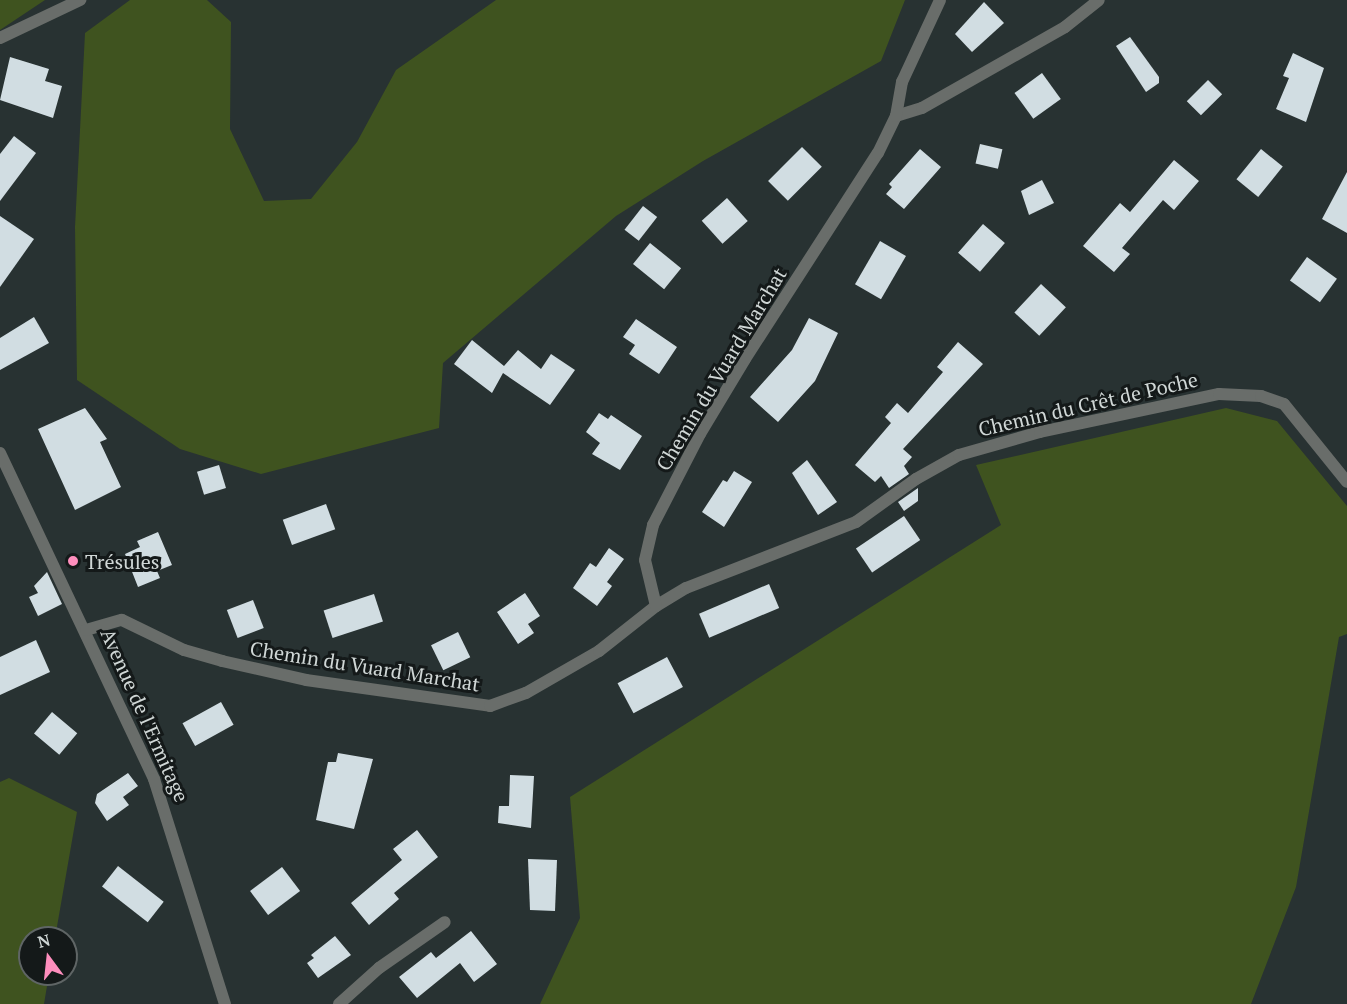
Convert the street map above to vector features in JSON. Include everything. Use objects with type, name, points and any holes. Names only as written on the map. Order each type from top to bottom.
[{"type":"street","points":[[0,38],[80,0]]},
{"type":"street","name":"Chemin du Vuard Marchat","points":[[86,630],[122,620],[184,650],[222,661],[306,680],[490,706],[525,693],[598,651],[656,606],[645,560],[653,525],[705,424],[878,153],[896,116],[902,82],[940,0]]},
{"type":"street","points":[[896,116],[922,108],[1065,27],[1099,0]]},
{"type":"street","name":"Chemin du Crêt de Poche","points":[[656,606],[686,588],[856,522],[916,479],[959,455],[1030,434],[1219,394],[1261,396],[1284,404],[1347,482]]},
{"type":"street","name":"Avenue de l'Ermitage","points":[[0,453],[86,630],[165,809],[225,1004]]},
{"type":"street","points":[[339,1004],[379,968],[445,921]]},
{"type":"green space","points":[[0,0],[45,0],[0,30]]},
{"type":"green space","points":[[130,0],[207,0],[231,22],[230,129],[264,201],[311,199],[357,142],[396,70],[496,0],[905,0],[881,61],[703,161],[616,216],[443,363],[439,428],[261,474],[180,449],[77,380],[75,227],[85,33]]},
{"type":"green space","points":[[1226,408],[1277,421],[1347,506],[1347,634],[1339,637],[1296,887],[1251,1004],[540,1004],[580,918],[570,797],[1001,525],[976,465]]},
{"type":"green space","points":[[9,778],[77,812],[57,926],[18,926],[18,986],[47,986],[44,1004],[0,1004],[0,782]]},
{"type":"building","points":[[984,2],[1004,23],[972,52],[955,34]]},
{"type":"building","points":[[1130,37],[1159,77],[1159,83],[1146,92],[1116,46]]},
{"type":"building","points":[[1293,53],[1324,68],[1306,122],[1276,109],[1289,78],[1283,76]]},
{"type":"building","points":[[10,57],[49,69],[45,81],[62,86],[53,118],[0,100]]},
{"type":"building","points":[[1042,73],[1061,99],[1033,119],[1014,93]]},
{"type":"building","points":[[1208,80],[1222,94],[1201,115],[1187,101]]},
{"type":"building","points":[[14,136],[36,153],[0,201],[0,154]]},
{"type":"building","points":[[980,144],[1002,149],[998,169],[976,163]]},
{"type":"building","points":[[802,147],[822,167],[788,201],[768,181]]},
{"type":"building","points":[[920,149],[941,167],[904,209],[886,194],[892,187],[889,184]]},
{"type":"building","points":[[1261,149],[1283,167],[1258,197],[1236,179]]},
{"type":"building","points":[[1174,160],[1199,181],[1174,210],[1163,200],[1122,248],[1130,254],[1114,272],[1083,246],[1120,203],[1130,212]]},
{"type":"building","points":[[1347,172],[1347,233],[1322,219]]},
{"type":"building","points":[[1042,180],[1054,203],[1029,215],[1021,191]]},
{"type":"building","points":[[727,198],[748,221],[722,244],[702,221]]},
{"type":"building","points":[[643,206],[657,217],[639,241],[625,230]]},
{"type":"building","points":[[0,216],[34,239],[0,287]]},
{"type":"building","points":[[983,224],[1005,243],[980,272],[958,253]]},
{"type":"building","points":[[880,241],[906,256],[881,299],[855,284]]},
{"type":"building","points":[[650,243],[681,268],[664,289],[633,264]]},
{"type":"building","points":[[1307,257],[1337,279],[1320,302],[1290,280]]},
{"type":"building","points":[[1041,284],[1066,307],[1039,336],[1014,313]]},
{"type":"building","points":[[34,317],[49,343],[0,370],[0,338]]},
{"type":"building","points":[[809,318],[838,333],[815,381],[778,422],[750,397],[792,350]]},
{"type":"building","points":[[636,319],[677,347],[659,374],[629,354],[635,345],[623,337]]},
{"type":"building","points":[[472,340],[504,366],[518,350],[541,369],[551,354],[575,370],[550,405],[503,373],[492,393],[454,364]]},
{"type":"building","points":[[958,342],[983,364],[903,449],[912,457],[904,466],[909,474],[889,488],[881,476],[875,482],[855,465],[891,423],[885,417],[897,403],[908,413],[943,372],[937,367]]},
{"type":"building","points":[[85,408],[107,439],[100,442],[121,487],[75,510],[38,429]]},
{"type":"building","points":[[599,413],[608,419],[611,415],[642,436],[620,470],[592,454],[600,443],[586,432]]},
{"type":"building","points":[[807,460],[837,502],[818,515],[792,473]]},
{"type":"building","points":[[219,465],[226,488],[204,495],[197,472]]},
{"type":"building","points":[[734,471],[752,482],[724,527],[702,512],[723,480],[727,482]]},
{"type":"building","points":[[918,488],[918,501],[904,511],[898,502]]},
{"type":"building","points":[[326,504],[335,529],[292,545],[283,520]]},
{"type":"building","points":[[904,516],[920,540],[872,572],[856,548]]},
{"type":"building","points":[[158,532],[172,565],[157,571],[160,578],[138,587],[125,554],[140,547],[137,541]]},
{"type":"building","points":[[609,548],[624,559],[607,582],[612,586],[597,606],[573,588],[590,563],[596,567]]},
{"type":"building","points":[[47,572],[62,604],[38,616],[29,597],[38,593],[34,586]]},
{"type":"building","points":[[769,584],[779,608],[709,638],[699,614]]},
{"type":"building","points":[[525,593],[540,616],[528,624],[534,633],[518,644],[497,612]]},
{"type":"building","points":[[374,594],[383,622],[333,638],[324,610]]},
{"type":"building","points":[[253,600],[264,628],[238,638],[227,610]]},
{"type":"building","points":[[458,632],[470,657],[443,670],[431,645]]},
{"type":"building","points":[[36,640],[50,672],[0,695],[0,657]]},
{"type":"building","points":[[667,657],[683,687],[634,713],[618,683]]},
{"type":"building","points":[[221,702],[234,725],[195,746],[183,723]]},
{"type":"building","points":[[52,712],[77,733],[59,755],[34,733]]},
{"type":"building","points":[[338,753],[373,759],[354,829],[316,820],[328,762],[336,762]]},
{"type":"building","points":[[128,773],[138,786],[123,797],[129,805],[107,821],[95,803],[97,794]]},
{"type":"building","points":[[510,775],[534,776],[531,828],[498,823],[499,806],[509,806]]},
{"type":"building","points":[[417,830],[438,857],[394,893],[399,899],[369,925],[351,903],[402,860],[393,849]]},
{"type":"building","points":[[528,859],[557,860],[555,911],[530,910]]},
{"type":"building","points":[[118,866],[164,902],[148,922],[102,886]]},
{"type":"building","points":[[282,867],[300,891],[268,915],[250,891]]},
{"type":"building","points":[[471,931],[497,964],[474,982],[460,963],[417,998],[399,977],[431,952],[436,958]]},
{"type":"building","points":[[335,936],[351,955],[318,978],[307,963],[314,958],[311,955]]},
{"type":"place","name":"Trésules","points":[[73,561]]}]
